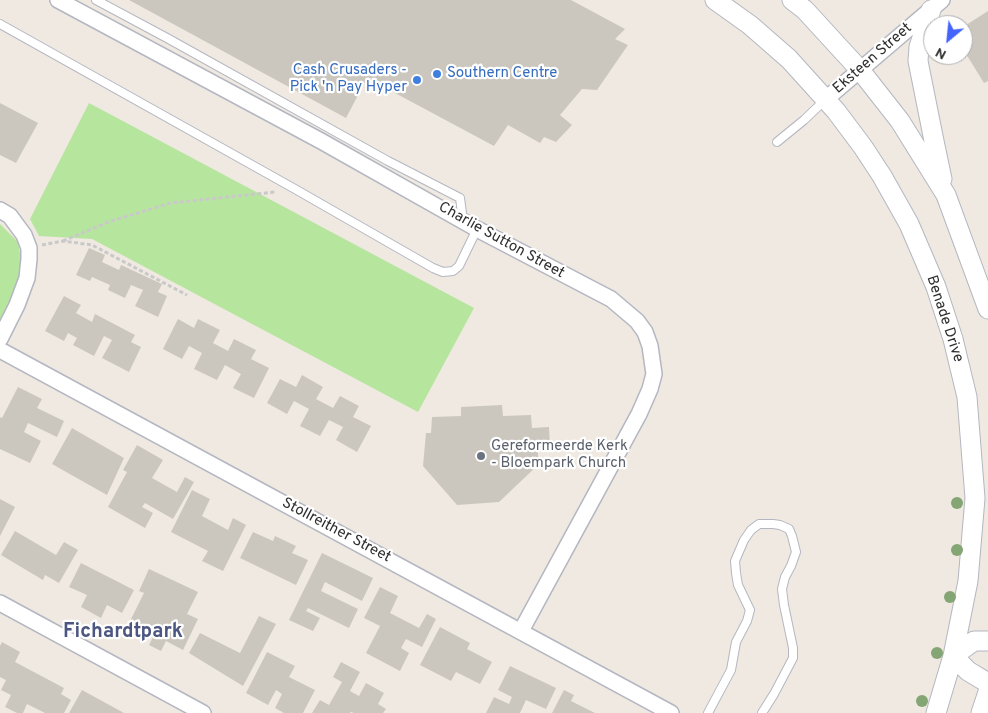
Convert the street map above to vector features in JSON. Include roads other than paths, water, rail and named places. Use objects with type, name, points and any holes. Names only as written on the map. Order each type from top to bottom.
[{"type":"street","name":"Charlie Sutton Street","points":[[58,0],[321,141],[452,204],[464,222],[611,300],[636,321],[645,332],[650,346],[654,374],[650,389],[639,414],[521,631]]},
{"type":"street","name":"Benade Drive","points":[[715,0],[750,25],[789,60],[826,99],[863,147],[878,169],[909,224],[936,287],[953,339],[966,397],[975,498],[968,581],[953,656],[936,713]]},
{"type":"street","points":[[792,0],[804,10],[860,70],[900,121],[946,195]]},
{"type":"street","name":"Eksteen Street","points":[[826,99],[936,5]]},
{"type":"street","points":[[936,5],[919,47],[918,61],[946,195],[988,309]]},
{"type":"street","points":[[0,210],[10,216],[24,235],[29,248],[27,278],[17,306],[0,339]]},
{"type":"street","name":"Stollreither Street","points":[[0,350],[671,713]]},
{"type":"street","points":[[0,603],[203,713]]},
{"type":"street","points":[[988,641],[974,641],[953,656],[968,670],[988,683]]},
{"type":"street","points":[[981,713],[988,692]]},
{"type":"lane","points":[[96,0],[388,161],[452,204]]},
{"type":"lane","points":[[0,24],[433,268],[443,272],[452,272],[459,266],[477,229]]},
{"type":"lane","points":[[777,142],[826,99]]},
{"type":"lane","points":[[708,713],[732,670],[736,642],[747,621],[750,610],[738,585],[735,561],[744,540],[751,530],[759,524],[773,524],[780,525],[789,530],[796,552],[782,589],[793,648],[793,658],[762,713]]},
{"type":"place","name":"Southern Centre","points":[[437,74]]},
{"type":"place","name":"Cash Crusaders - Pick 'n Pay Hyper","points":[[417,80]]},
{"type":"place","name":"Gereformeerde Kerk - Bloempark Church","points":[[481,456]]},
{"type":"district","name":"Fichardtpark","points":[[123,633]]}]
